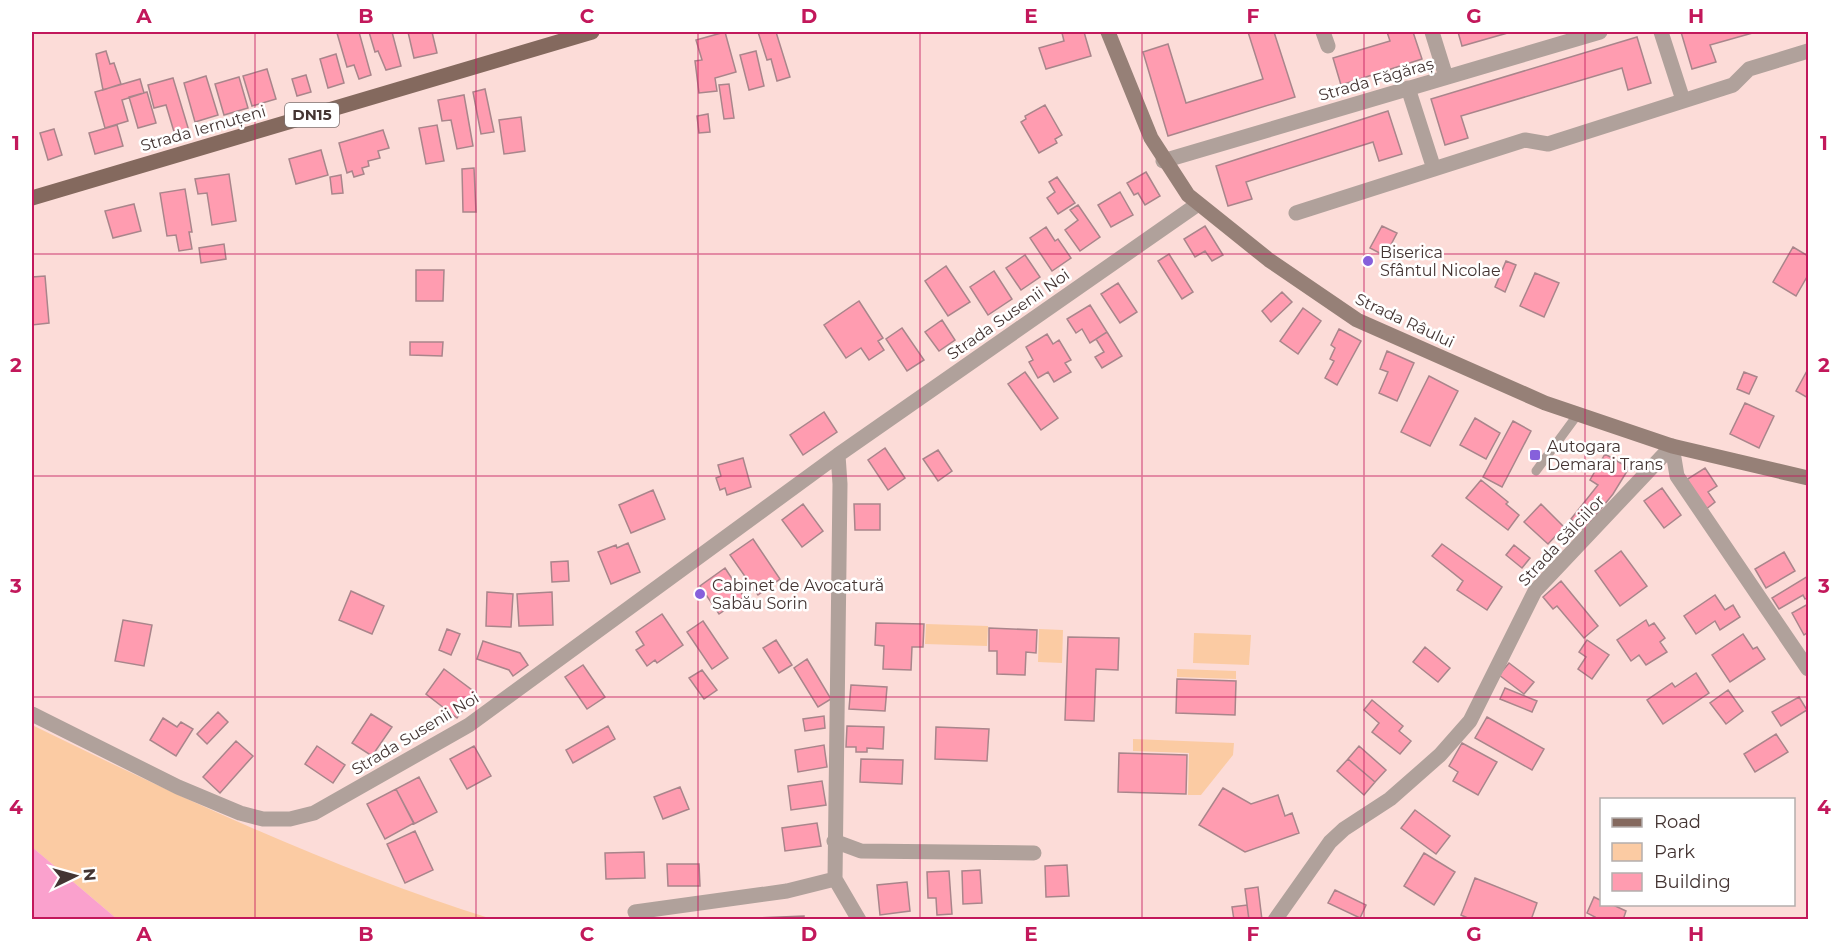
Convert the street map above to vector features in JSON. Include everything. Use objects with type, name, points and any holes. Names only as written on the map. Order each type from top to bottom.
[{"type":"main road","name":"Strada Iernuțeni","points":[[32,198],[592,32]]},
{"type":"main road","name":"Strada Râului","points":[[1107,32],[1151,138],[1163,161],[1188,195],[1269,260],[1357,320],[1545,403],[1672,446],[1809,478]]},
{"type":"street","points":[[1432,32],[1446,77]]},
{"type":"street","name":"Strada Făgăraș","points":[[1163,161],[1600,32]]},
{"type":"street","points":[[1661,32],[1683,100]]},
{"type":"street","points":[[1296,213],[1525,140],[1548,144],[1733,85],[1749,69],[1809,51]]},
{"type":"street","points":[[1408,88],[1434,169]]},
{"type":"street","name":"Strada Susenii Noi","points":[[32,714],[178,787],[240,813],[263,819],[290,819],[314,813],[469,725],[838,455],[1198,204]]},
{"type":"street","points":[[1672,446],[1677,476],[1809,669]]},
{"type":"street","name":"Strada Sălciilor","points":[[1275,920],[1330,842],[1344,829],[1390,799],[1440,755],[1470,721],[1535,591],[1672,446]]},
{"type":"street","points":[[838,455],[840,484],[835,879],[859,920]]},
{"type":"street","points":[[834,841],[861,850],[1035,853]]},
{"type":"street","points":[[635,912],[787,891],[835,879]]},
{"type":"lane","points":[[1536,471],[1578,414]]},
{"type":"green space","points":[[926,624],[988,626],[987,646],[925,644]]},
{"type":"green space","points":[[1039,629],[1063,630],[1062,663],[1038,662]]},
{"type":"green space","points":[[1194,633],[1251,635],[1249,665],[1193,663]]},
{"type":"green space","points":[[1177,669],[1236,671],[1236,679],[1177,677]]},
{"type":"green space","points":[[32,725],[258,831],[374,878],[492,919],[117,919],[32,847]]},
{"type":"green space","points":[[1133,739],[1234,743],[1233,755],[1201,795],[1188,795],[1189,753],[1133,751]]},
{"type":"shaded area","points":[[32,847],[117,919],[32,919]]},
{"type":"building","points":[[359,32],[371,75],[359,79],[354,65],[347,67],[337,33]]},
{"type":"building","points":[[369,32],[392,32],[401,66],[386,70],[378,51],[375,52]]},
{"type":"building","points":[[408,32],[432,32],[437,53],[414,58]]},
{"type":"building","points":[[725,32],[736,72],[715,78],[717,91],[699,93],[695,61],[702,60],[696,40]]},
{"type":"building","points":[[758,32],[776,32],[790,77],[777,81],[771,59],[767,60]]},
{"type":"building","points":[[1084,32],[1091,56],[1046,69],[1039,48],[1064,41],[1062,33]]},
{"type":"building","points":[[1248,32],[1274,32],[1295,97],[1168,136],[1143,52],[1168,44],[1186,103],[1263,79]]},
{"type":"building","points":[[1387,32],[1413,32],[1422,59],[1341,85],[1333,58],[1390,41]]},
{"type":"building","points":[[1458,32],[1511,32],[1462,46]]},
{"type":"building","points":[[1681,32],[1756,32],[1710,45],[1716,62],[1692,69]]},
{"type":"building","points":[[1637,37],[1651,83],[1628,90],[1622,68],[1461,116],[1468,138],[1445,145],[1431,99]]},
{"type":"building","points":[[106,51],[110,64],[114,63],[121,84],[103,90],[96,54]]},
{"type":"building","points":[[756,51],[764,86],[749,90],[740,55]]},
{"type":"building","points":[[336,54],[344,83],[328,88],[320,59]]},
{"type":"building","points":[[267,69],[276,99],[252,106],[243,76]]},
{"type":"building","points":[[306,75],[311,92],[297,96],[292,79]]},
{"type":"building","points":[[206,76],[218,115],[195,122],[184,83]]},
{"type":"building","points":[[239,77],[248,108],[224,115],[215,84]]},
{"type":"building","points":[[173,78],[189,131],[175,135],[166,105],[154,108],[148,85]]},
{"type":"building","points":[[140,79],[144,93],[122,100],[128,121],[105,128],[95,92]]},
{"type":"building","points":[[729,84],[734,118],[724,119],[719,85]]},
{"type":"building","points":[[485,89],[494,132],[481,134],[473,92]]},
{"type":"building","points":[[147,92],[156,123],[138,128],[129,97]]},
{"type":"building","points":[[464,95],[473,146],[457,149],[451,120],[442,121],[438,100]]},
{"type":"building","points":[[1045,105],[1062,135],[1055,139],[1057,143],[1039,153],[1021,122],[1026,119],[1025,116]]},
{"type":"building","points":[[1388,111],[1402,154],[1379,161],[1373,142],[1246,182],[1252,199],[1228,206],[1216,166]]},
{"type":"building","points":[[708,114],[710,132],[699,133],[697,116]]},
{"type":"building","points":[[521,117],[525,151],[504,154],[499,120]]},
{"type":"building","points":[[117,125],[123,146],[95,154],[89,133]]},
{"type":"building","points":[[437,125],[444,161],[426,164],[419,128]]},
{"type":"building","points":[[54,129],[62,155],[48,160],[40,133]]},
{"type":"building","points":[[383,130],[389,148],[378,151],[380,158],[368,161],[369,166],[362,168],[364,174],[354,177],[352,171],[347,173],[339,143]]},
{"type":"building","points":[[321,150],[328,175],[296,184],[289,159]]},
{"type":"building","points":[[474,168],[476,212],[463,212],[462,169]]},
{"type":"building","points":[[1146,172],[1160,196],[1145,205],[1138,193],[1134,195],[1127,183]]},
{"type":"building","points":[[229,174],[236,221],[212,225],[207,193],[198,194],[195,179]]},
{"type":"building","points":[[341,175],[343,193],[332,194],[330,177]]},
{"type":"building","points":[[1057,177],[1075,203],[1058,214],[1047,198],[1055,192],[1049,182]]},
{"type":"building","points":[[185,189],[192,232],[189,232],[192,249],[179,251],[176,235],[167,236],[160,193]]},
{"type":"building","points":[[1120,192],[1133,215],[1111,227],[1098,205]]},
{"type":"building","points":[[134,204],[141,231],[113,238],[105,211]]},
{"type":"building","points":[[1078,205],[1100,237],[1080,251],[1065,230],[1078,220],[1070,210]]},
{"type":"building","points":[[1205,226],[1223,255],[1212,261],[1205,251],[1195,257],[1184,239]]},
{"type":"building","points":[[1382,226],[1397,233],[1385,256],[1370,248]]},
{"type":"building","points":[[1046,227],[1055,241],[1058,239],[1071,258],[1052,271],[1030,238]]},
{"type":"building","points":[[224,244],[226,259],[201,263],[199,248]]},
{"type":"building","points":[[1793,247],[1808,256],[1808,275],[1796,296],[1773,282]]},
{"type":"building","points":[[1169,254],[1193,292],[1182,299],[1158,261]]},
{"type":"building","points":[[1025,255],[1040,277],[1021,290],[1006,268]]},
{"type":"building","points":[[1506,261],[1516,265],[1505,292],[1495,287]]},
{"type":"building","points":[[946,266],[970,302],[948,316],[925,281]]},
{"type":"building","points":[[416,270],[444,270],[443,301],[416,301]]},
{"type":"building","points":[[994,271],[1012,299],[988,315],[970,287]]},
{"type":"building","points":[[1535,273],[1559,283],[1544,317],[1520,306]]},
{"type":"building","points":[[45,276],[49,323],[32,325],[32,277]]},
{"type":"building","points":[[1118,283],[1137,312],[1120,323],[1101,294]]},
{"type":"building","points":[[1282,292],[1292,302],[1271,322],[1262,311]]},
{"type":"building","points":[[859,301],[883,338],[878,341],[884,350],[869,360],[861,348],[846,358],[824,325]]},
{"type":"building","points":[[1090,305],[1107,332],[1090,343],[1082,329],[1076,333],[1067,319]]},
{"type":"building","points":[[1303,308],[1321,321],[1298,354],[1280,341]]},
{"type":"building","points":[[942,320],[955,340],[939,351],[925,332]]},
{"type":"building","points":[[902,328],[924,360],[907,371],[886,339]]},
{"type":"building","points":[[1339,329],[1361,341],[1337,385],[1325,378],[1334,361],[1330,359],[1335,348],[1331,345]]},
{"type":"building","points":[[1107,332],[1122,356],[1102,368],[1095,357],[1104,352],[1096,339]]},
{"type":"building","points":[[1047,334],[1053,344],[1059,340],[1071,360],[1065,363],[1071,372],[1054,382],[1048,372],[1038,378],[1029,362],[1033,360],[1026,347]]},
{"type":"building","points":[[410,342],[443,342],[442,356],[410,355]]},
{"type":"building","points":[[1387,351],[1414,363],[1397,401],[1379,393],[1388,372],[1380,369]]},
{"type":"building","points":[[1808,369],[1808,398],[1796,391]]},
{"type":"building","points":[[1025,372],[1058,418],[1041,430],[1008,384]]},
{"type":"building","points":[[1744,372],[1757,377],[1749,394],[1737,389]]},
{"type":"building","points":[[1429,376],[1458,391],[1430,446],[1401,432]]},
{"type":"building","points":[[1745,403],[1774,416],[1759,448],[1730,434]]},
{"type":"building","points":[[824,412],[837,432],[803,455],[790,435]]},
{"type":"building","points":[[1475,418],[1500,433],[1486,459],[1460,445]]},
{"type":"building","points":[[1513,421],[1531,431],[1502,487],[1483,477]]},
{"type":"building","points":[[885,448],[905,478],[888,490],[868,460]]},
{"type":"building","points":[[938,450],[952,471],[938,481],[923,459]]},
{"type":"building","points":[[1605,454],[1629,468],[1613,494],[1584,530],[1571,519],[1598,485],[1590,480]]},
{"type":"building","points":[[743,458],[751,487],[727,495],[725,488],[720,490],[716,478],[721,476],[718,465]]},
{"type":"building","points":[[1705,468],[1717,486],[1708,492],[1715,502],[1705,510],[1686,480]]},
{"type":"building","points":[[1481,480],[1508,502],[1506,504],[1519,515],[1508,530],[1466,498]]},
{"type":"building","points":[[1662,488],[1681,515],[1664,528],[1644,501]]},
{"type":"building","points":[[653,490],[665,519],[631,533],[619,505]]},
{"type":"building","points":[[803,504],[823,531],[802,547],[782,520]]},
{"type":"building","points":[[854,504],[880,504],[880,530],[855,530]]},
{"type":"building","points":[[1541,504],[1564,527],[1548,544],[1524,522]]},
{"type":"building","points":[[753,539],[780,579],[758,595],[730,555]]},
{"type":"building","points":[[628,543],[640,572],[611,584],[598,552]]},
{"type":"building","points":[[1442,544],[1502,587],[1487,610],[1457,590],[1463,581],[1432,556]]},
{"type":"building","points":[[1514,545],[1530,558],[1522,568],[1506,555]]},
{"type":"building","points":[[1621,551],[1647,586],[1620,606],[1595,571]]},
{"type":"building","points":[[1784,552],[1795,571],[1766,588],[1755,569]]},
{"type":"building","points":[[568,561],[569,581],[552,582],[551,562]]},
{"type":"building","points":[[725,568],[744,597],[719,614],[700,586]]},
{"type":"building","points":[[1808,576],[1808,597],[1805,599],[1803,595],[1779,609],[1772,598]]},
{"type":"building","points":[[1561,581],[1598,626],[1584,638],[1557,606],[1553,609],[1543,597]]},
{"type":"building","points":[[351,591],[384,606],[372,634],[339,620]]},
{"type":"building","points":[[487,592],[513,594],[511,627],[486,626]]},
{"type":"building","points":[[552,592],[553,625],[519,626],[517,594]]},
{"type":"building","points":[[1715,595],[1725,610],[1733,605],[1740,617],[1720,630],[1715,621],[1696,634],[1684,616]]},
{"type":"building","points":[[1808,604],[1808,632],[1804,635],[1792,613]]},
{"type":"building","points":[[662,614],[683,645],[657,663],[655,660],[647,666],[636,650],[644,645],[636,632]]},
{"type":"building","points":[[123,620],[152,625],[144,666],[115,661]]},
{"type":"building","points":[[1646,620],[1649,626],[1654,623],[1665,638],[1660,642],[1667,652],[1646,665],[1639,655],[1631,661],[1617,640]]},
{"type":"building","points":[[703,621],[728,658],[712,669],[687,632]]},
{"type":"building","points":[[876,623],[924,624],[923,647],[912,647],[911,670],[883,669],[884,646],[875,645]]},
{"type":"building","points":[[989,628],[1037,630],[1036,653],[1026,652],[1025,675],[997,674],[997,651],[989,651]]},
{"type":"building","points":[[447,629],[460,634],[451,655],[439,650]]},
{"type":"building","points":[[1743,634],[1753,649],[1757,647],[1765,659],[1730,682],[1712,655]]},
{"type":"building","points":[[1068,637],[1119,638],[1118,670],[1096,669],[1094,721],[1065,720]]},
{"type":"building","points":[[776,640],[792,665],[779,673],[763,648]]},
{"type":"building","points":[[1587,640],[1609,655],[1592,679],[1578,669],[1586,657],[1579,652]]},
{"type":"building","points":[[483,641],[520,653],[528,665],[513,676],[509,670],[477,659]]},
{"type":"building","points":[[1425,647],[1450,668],[1438,682],[1413,662]]},
{"type":"building","points":[[807,659],[831,699],[818,707],[794,668]]},
{"type":"building","points":[[1509,663],[1534,682],[1524,694],[1499,675]]},
{"type":"building","points":[[583,665],[605,697],[587,709],[565,677]]},
{"type":"building","points":[[444,669],[476,693],[457,718],[426,694]]},
{"type":"building","points":[[702,670],[717,690],[704,699],[689,678]]},
{"type":"building","points":[[1696,673],[1709,693],[1663,724],[1647,700],[1672,683],[1675,687]]},
{"type":"building","points":[[1177,679],[1236,681],[1235,715],[1176,713]]},
{"type":"building","points":[[851,685],[887,687],[885,711],[849,709]]},
{"type":"building","points":[[1505,688],[1537,701],[1532,712],[1500,699]]},
{"type":"building","points":[[1728,690],[1743,711],[1726,724],[1710,703]]},
{"type":"building","points":[[1799,697],[1807,710],[1781,726],[1772,712]]},
{"type":"building","points":[[1372,700],[1403,726],[1399,731],[1411,741],[1400,754],[1372,732],[1379,723],[1364,710]]},
{"type":"building","points":[[218,712],[228,722],[207,744],[197,734]]},
{"type":"building","points":[[371,714],[392,727],[372,756],[352,743]]},
{"type":"building","points":[[824,716],[825,728],[805,731],[803,719]]},
{"type":"building","points":[[1487,717],[1544,749],[1532,770],[1475,738]]},
{"type":"building","points":[[163,718],[177,727],[181,722],[193,729],[176,756],[150,740]]},
{"type":"building","points":[[608,726],[615,739],[573,763],[566,750]]},
{"type":"building","points":[[847,726],[884,727],[883,749],[867,748],[867,752],[856,752],[856,747],[846,747]]},
{"type":"building","points":[[936,727],[989,729],[987,761],[935,759]]},
{"type":"building","points":[[1776,734],[1788,752],[1755,772],[1744,754]]},
{"type":"building","points":[[236,741],[253,756],[220,793],[203,777]]},
{"type":"building","points":[[1462,743],[1497,762],[1478,795],[1453,781],[1458,772],[1449,766]]},
{"type":"building","points":[[824,745],[827,767],[798,772],[795,750]]},
{"type":"building","points":[[317,746],[345,765],[333,783],[305,764]]},
{"type":"building","points":[[474,746],[491,776],[467,789],[450,759]]},
{"type":"building","points":[[1359,746],[1386,770],[1375,782],[1348,759]]},
{"type":"building","points":[[1119,753],[1187,755],[1186,794],[1118,792]]},
{"type":"building","points":[[861,759],[903,760],[902,784],[860,782]]},
{"type":"building","points":[[1348,759],[1375,782],[1364,795],[1337,771]]},
{"type":"building","points":[[419,777],[437,812],[414,824],[396,789]]},
{"type":"building","points":[[822,781],[826,805],[791,810],[788,786]]},
{"type":"building","points":[[680,787],[689,809],[663,819],[654,797]]},
{"type":"building","points":[[1223,788],[1251,804],[1278,795],[1285,816],[1292,813],[1299,833],[1245,852],[1199,825]]},
{"type":"building","points":[[396,789],[414,823],[385,839],[367,804]]},
{"type":"building","points":[[1415,810],[1450,836],[1436,854],[1401,828]]},
{"type":"building","points":[[817,823],[821,846],[785,851],[782,828]]},
{"type":"building","points":[[415,831],[433,870],[405,883],[387,844]]},
{"type":"building","points":[[644,852],[645,878],[606,879],[605,853]]},
{"type":"building","points":[[1424,853],[1455,872],[1434,905],[1404,886]]},
{"type":"building","points":[[667,864],[699,864],[700,886],[668,886]]},
{"type":"building","points":[[1067,865],[1069,896],[1046,897],[1045,866]]},
{"type":"building","points":[[980,870],[982,903],[963,904],[962,871]]},
{"type":"building","points":[[949,871],[952,914],[937,915],[936,898],[928,898],[927,872]]},
{"type":"building","points":[[1475,878],[1537,903],[1531,920],[1472,920],[1461,915]]},
{"type":"building","points":[[907,882],[910,911],[880,915],[877,885]]},
{"type":"building","points":[[1258,887],[1262,920],[1249,920],[1245,889]]},
{"type":"building","points":[[1335,890],[1366,905],[1360,918],[1328,903]]},
{"type":"building","points":[[1594,897],[1600,900],[1600,906],[1615,906],[1626,911],[1623,920],[1593,920],[1595,917],[1587,913]]},
{"type":"building","points":[[1247,905],[1249,920],[1234,920],[1232,907]]},
{"type":"building","points":[[804,916],[804,920],[758,920],[758,918]]},
{"type":"place","name":"Biserica Sfântul Nicolae","points":[[1368,261]]},
{"type":"place","name":"Autogara Demaraj Trans","points":[[1535,455]]},
{"type":"place","name":"Cabinet de Avocatură Sabău Sorin","points":[[700,594]]}]
